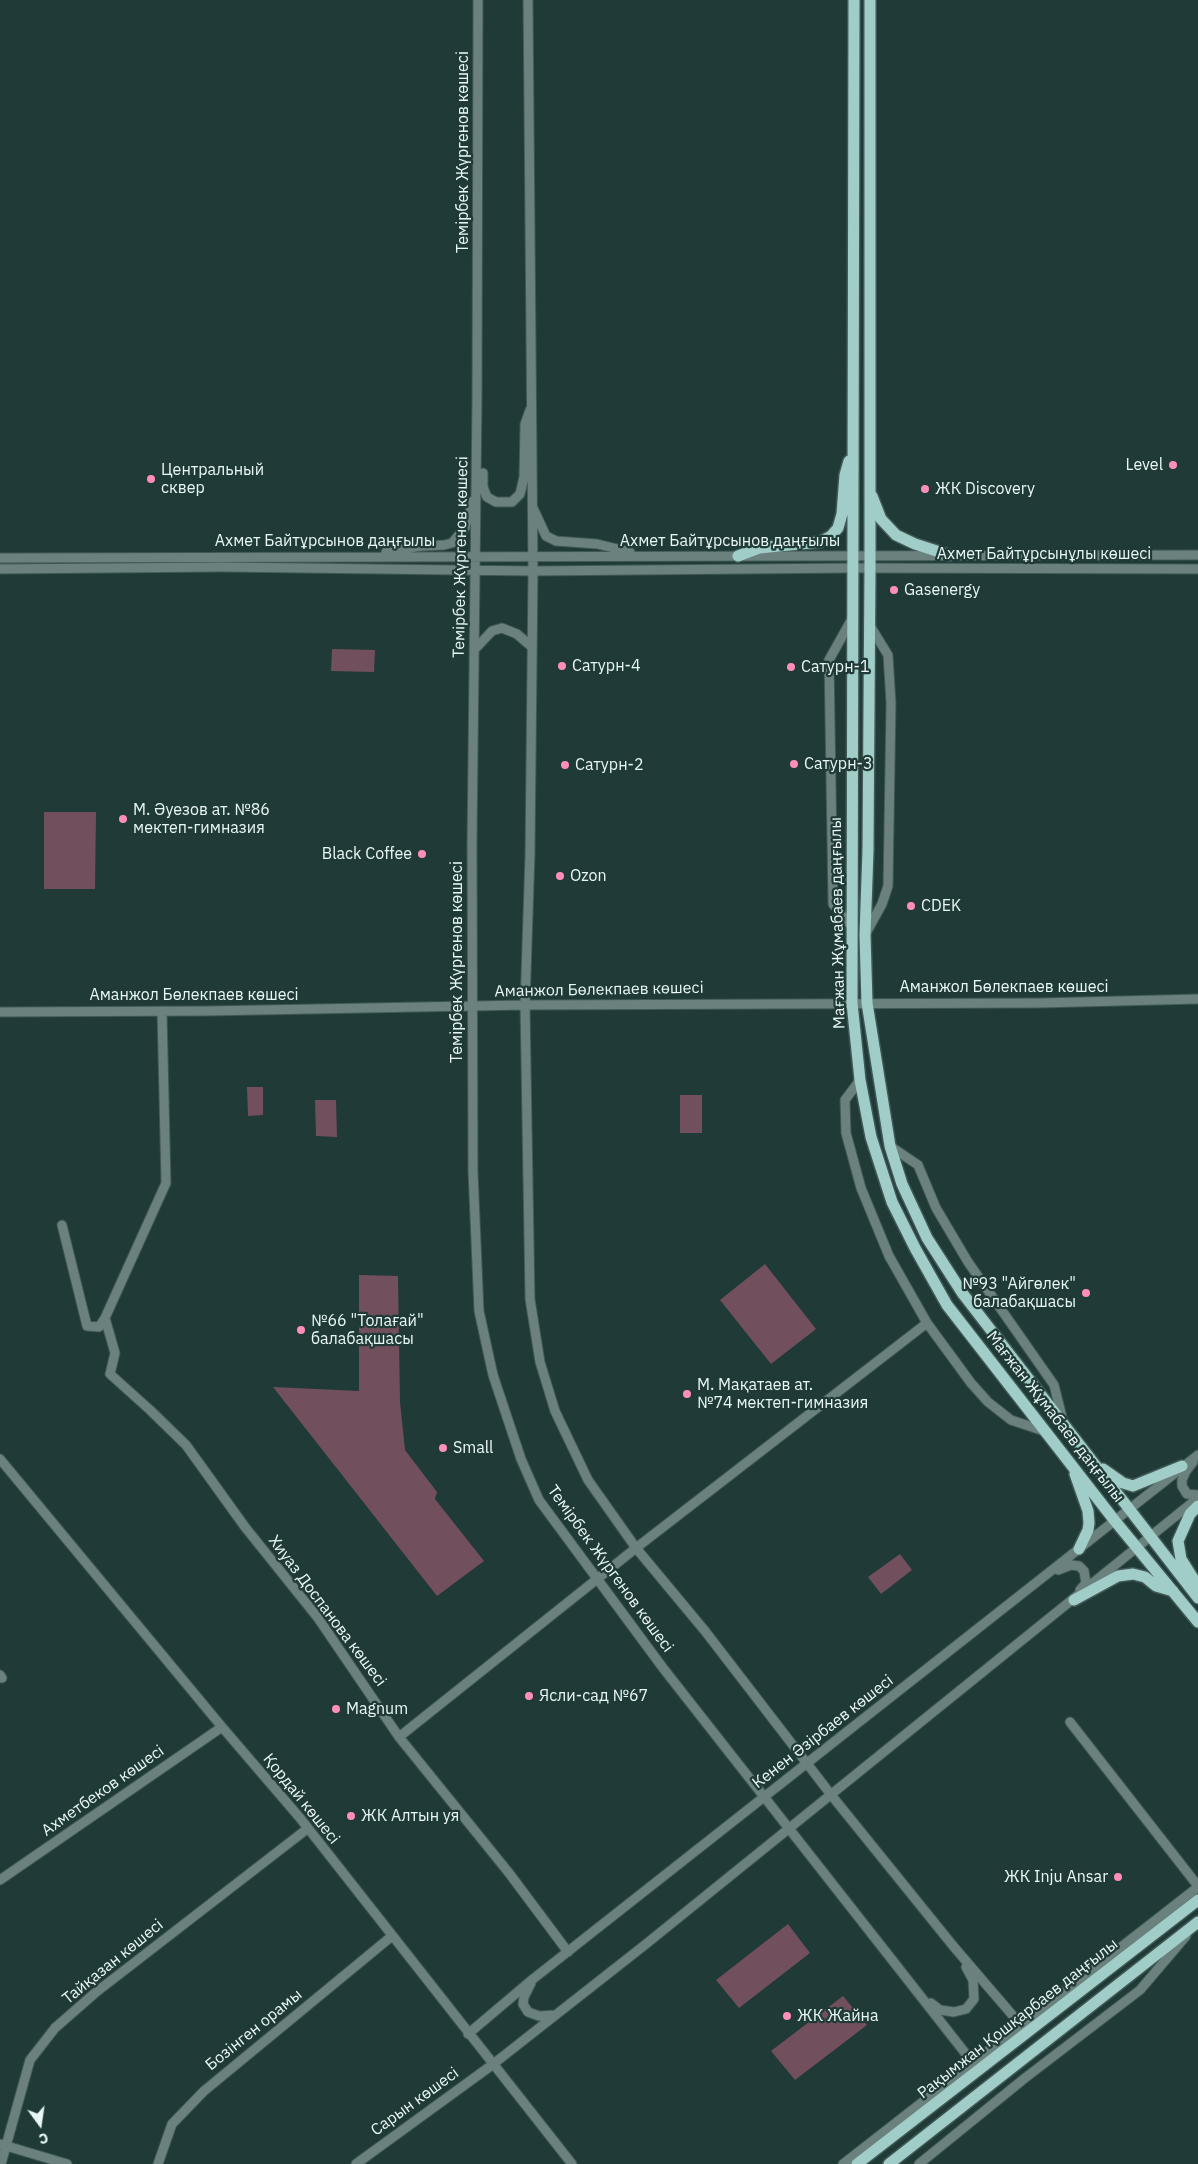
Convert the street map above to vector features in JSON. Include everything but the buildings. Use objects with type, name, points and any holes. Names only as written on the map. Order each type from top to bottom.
[{"type":"main road","name":"Мағжан Жұмабаев даңғылы","points":[[854,0],[852,1003],[860,1080],[870,1137],[892,1202],[914,1248],[947,1305],[1115,1521],[1198,1622]]},
{"type":"main road","name":"Мағжан Жұмабаев даңғылы","points":[[870,0],[870,568],[868,623],[868,850],[865,935],[867,1003],[890,1146],[902,1184],[927,1238],[963,1294],[1198,1598]]},
{"type":"main road","points":[[738,556],[759,548],[820,542],[831,536],[838,528],[842,514],[845,475],[853,450]]},
{"type":"main road","points":[[870,491],[881,518],[896,535],[915,544],[949,555]]},
{"type":"main road","points":[[1076,1440],[1100,1467],[1123,1483],[1133,1486],[1182,1466]]},
{"type":"main road","points":[[1072,1465],[1088,1510],[1088,1530],[1079,1549]]},
{"type":"main road","points":[[1198,1506],[1190,1514],[1178,1541],[1181,1559],[1198,1586]]},
{"type":"main road","points":[[1071,1600],[1118,1576],[1133,1574],[1145,1577],[1156,1586],[1173,1591]]},
{"type":"main road","name":"Рақымжан Қошқарбаев даңғылы","points":[[857,2164],[1198,1900]]},
{"type":"main road","points":[[888,2164],[1198,1922]]},
{"type":"street","name":"Темірбек Жүргенов көшесі","points":[[478,0],[476,570],[472,843],[474,1227],[479,1311],[492,1375],[520,1459],[539,1500],[663,1668],[972,2063]]},
{"type":"street","name":"Темірбек Жүргенов көшесі","points":[[528,0],[533,571],[530,854],[525,1005],[530,1300],[540,1362],[554,1411],[588,1480],[636,1548],[705,1631],[832,1796],[954,1947]]},
{"type":"street","points":[[477,399],[482,411],[483,487],[487,497],[496,502],[512,502],[520,494],[524,477],[525,424],[532,404]]},
{"type":"street","points":[[362,556],[452,543],[465,528],[476,492]]},
{"type":"street","points":[[532,506],[546,536],[556,541],[597,544],[648,556]]},
{"type":"street","name":"Ахмет Байтұрсынов даңғылы","points":[[0,558],[890,554]]},
{"type":"street","name":"Ахмет Байтұрсынұлы көшесі","points":[[890,554],[1198,555]]},
{"type":"street","points":[[134,556],[134,568]]},
{"type":"street","name":"Ахмет Байтұрсынов даңғылы","points":[[0,569],[223,567],[533,571],[889,569]]},
{"type":"street","name":"Ахмет Байтұрсынұлы көшесі","points":[[889,569],[1198,569]]},
{"type":"street","points":[[853,617],[829,660],[833,904],[853,928]]},
{"type":"street","points":[[865,935],[882,904],[888,886],[890,703],[888,655],[868,623]]},
{"type":"street","points":[[475,650],[492,631],[502,628],[517,634],[532,647]]},
{"type":"street","name":"Аманжол Бөлекпаев көшесі","points":[[0,1012],[525,1005],[1198,1000]]},
{"type":"street","points":[[62,1225],[87,1326],[99,1327],[105,1318],[166,1183],[162,1011]]},
{"type":"street","points":[[860,1080],[845,1100],[846,1133],[854,1167],[890,1256],[928,1323],[971,1383],[988,1402],[1012,1420],[1048,1433]]},
{"type":"street","points":[[890,1146],[918,1165],[936,1208],[968,1262],[1054,1385],[1065,1426]]},
{"type":"street","name":"Хиуаз Доспанова көшесі","points":[[105,1318],[115,1354],[110,1374],[186,1446],[210,1481],[323,1626],[399,1737],[509,1873],[568,1952]]},
{"type":"street","points":[[399,1737],[636,1548],[928,1323]]},
{"type":"street","points":[[1198,1455],[1182,1480],[1183,1490],[1191,1496],[1198,1497]]},
{"type":"street","name":"Кенен Әзірбаев көшесі","points":[[468,2034],[568,1952],[1198,1455]]},
{"type":"street","name":"Қордай көшесі","points":[[0,1459],[307,1828],[572,2164]]},
{"type":"street","points":[[492,2064],[832,1796],[1198,1497]]},
{"type":"street","points":[[1036,1582],[1061,1568],[1071,1565],[1079,1566],[1084,1572],[1086,1583],[1071,1600]]},
{"type":"street","points":[[842,2164],[1198,1887],[1070,1722]]},
{"type":"street","name":"Ахметбеков көшесі","points":[[0,1880],[222,1727]]},
{"type":"street","name":"Тайқазан көшесі","points":[[0,2164],[3,2144],[30,2060],[55,2028],[95,1993],[307,1828]]},
{"type":"street","points":[[919,2164],[1024,2078],[1140,1990],[1198,1922]]},
{"type":"street","name":"Бозінген орамы","points":[[158,2164],[172,2124],[204,2091],[392,1936]]},
{"type":"street","points":[[954,1947],[1020,2024]]},
{"type":"street","points":[[921,1996],[940,2010],[954,2012],[966,2009],[974,1999],[974,1980],[954,1947]]},
{"type":"street","points":[[534,1979],[524,1997],[523,2004],[528,2012],[539,2016],[556,2015]]},
{"type":"street","name":"Сарын көшесі","points":[[356,2164],[492,2064]]},
{"type":"street","points":[[3,2144],[67,2164]]},
{"type":"shaded area","points":[[332,649],[375,650],[374,672],[331,671]]},
{"type":"shaded area","points":[[44,812],[96,812],[95,889],[44,889]]},
{"type":"shaded area","points":[[247,1087],[263,1087],[263,1115],[248,1116]]},
{"type":"shaded area","points":[[680,1095],[702,1095],[702,1133],[680,1133]]},
{"type":"shaded area","points":[[315,1100],[336,1100],[337,1137],[316,1136]]},
{"type":"shaded area","points":[[765,1264],[816,1329],[771,1364],[720,1300]]},
{"type":"shaded area","points":[[359,1275],[398,1276],[400,1402],[405,1450],[437,1492],[435,1499],[484,1561],[437,1596],[273,1387],[359,1391]]},
{"type":"shaded area","points":[[900,1554],[912,1570],[881,1594],[868,1577]]},
{"type":"shaded area","points":[[788,1924],[810,1953],[739,2008],[716,1980]]},
{"type":"shaded area","points":[[843,1996],[867,2025],[795,2080],[771,2051]]},
{"type":"place","name":"Level","points":[[1173,465]]},
{"type":"place","name":"Центральный сквер","points":[[151,479]]},
{"type":"place","name":"ЖК Discovery","points":[[925,489]]},
{"type":"place","name":"Gasenergy","points":[[894,590]]},
{"type":"place","name":"Сатурн-4","points":[[562,666]]},
{"type":"place","name":"Сатурн-1","points":[[791,667]]},
{"type":"place","name":"Сатурн-3","points":[[794,764]]},
{"type":"place","name":"Сатурн-2","points":[[565,765]]},
{"type":"place","name":"М. Әуезов ат. №86 мектеп-гимназия","points":[[123,819]]},
{"type":"place","name":"Black Coffee","points":[[422,854]]},
{"type":"place","name":"Ozon","points":[[560,876]]},
{"type":"place","name":"CDEK","points":[[911,906]]},
{"type":"place","name":"№93 \"Айгөлек\" балабақшасы","points":[[1086,1293]]},
{"type":"place","name":"№66 \"Толағай\" балабақшасы","points":[[301,1330]]},
{"type":"place","name":"М. Мақатаев ат. №74 мектеп-гимназия","points":[[687,1394]]},
{"type":"place","name":"Small","points":[[443,1448]]},
{"type":"place","name":"Ясли-сад №67","points":[[529,1696]]},
{"type":"place","name":"Magnum","points":[[336,1709]]},
{"type":"place","name":"ЖК Алтын уя","points":[[351,1816]]},
{"type":"place","name":"ЖК Inju Ansar","points":[[1118,1877]]},
{"type":"place","name":"ЖК Жайна","points":[[787,2016]]}]
